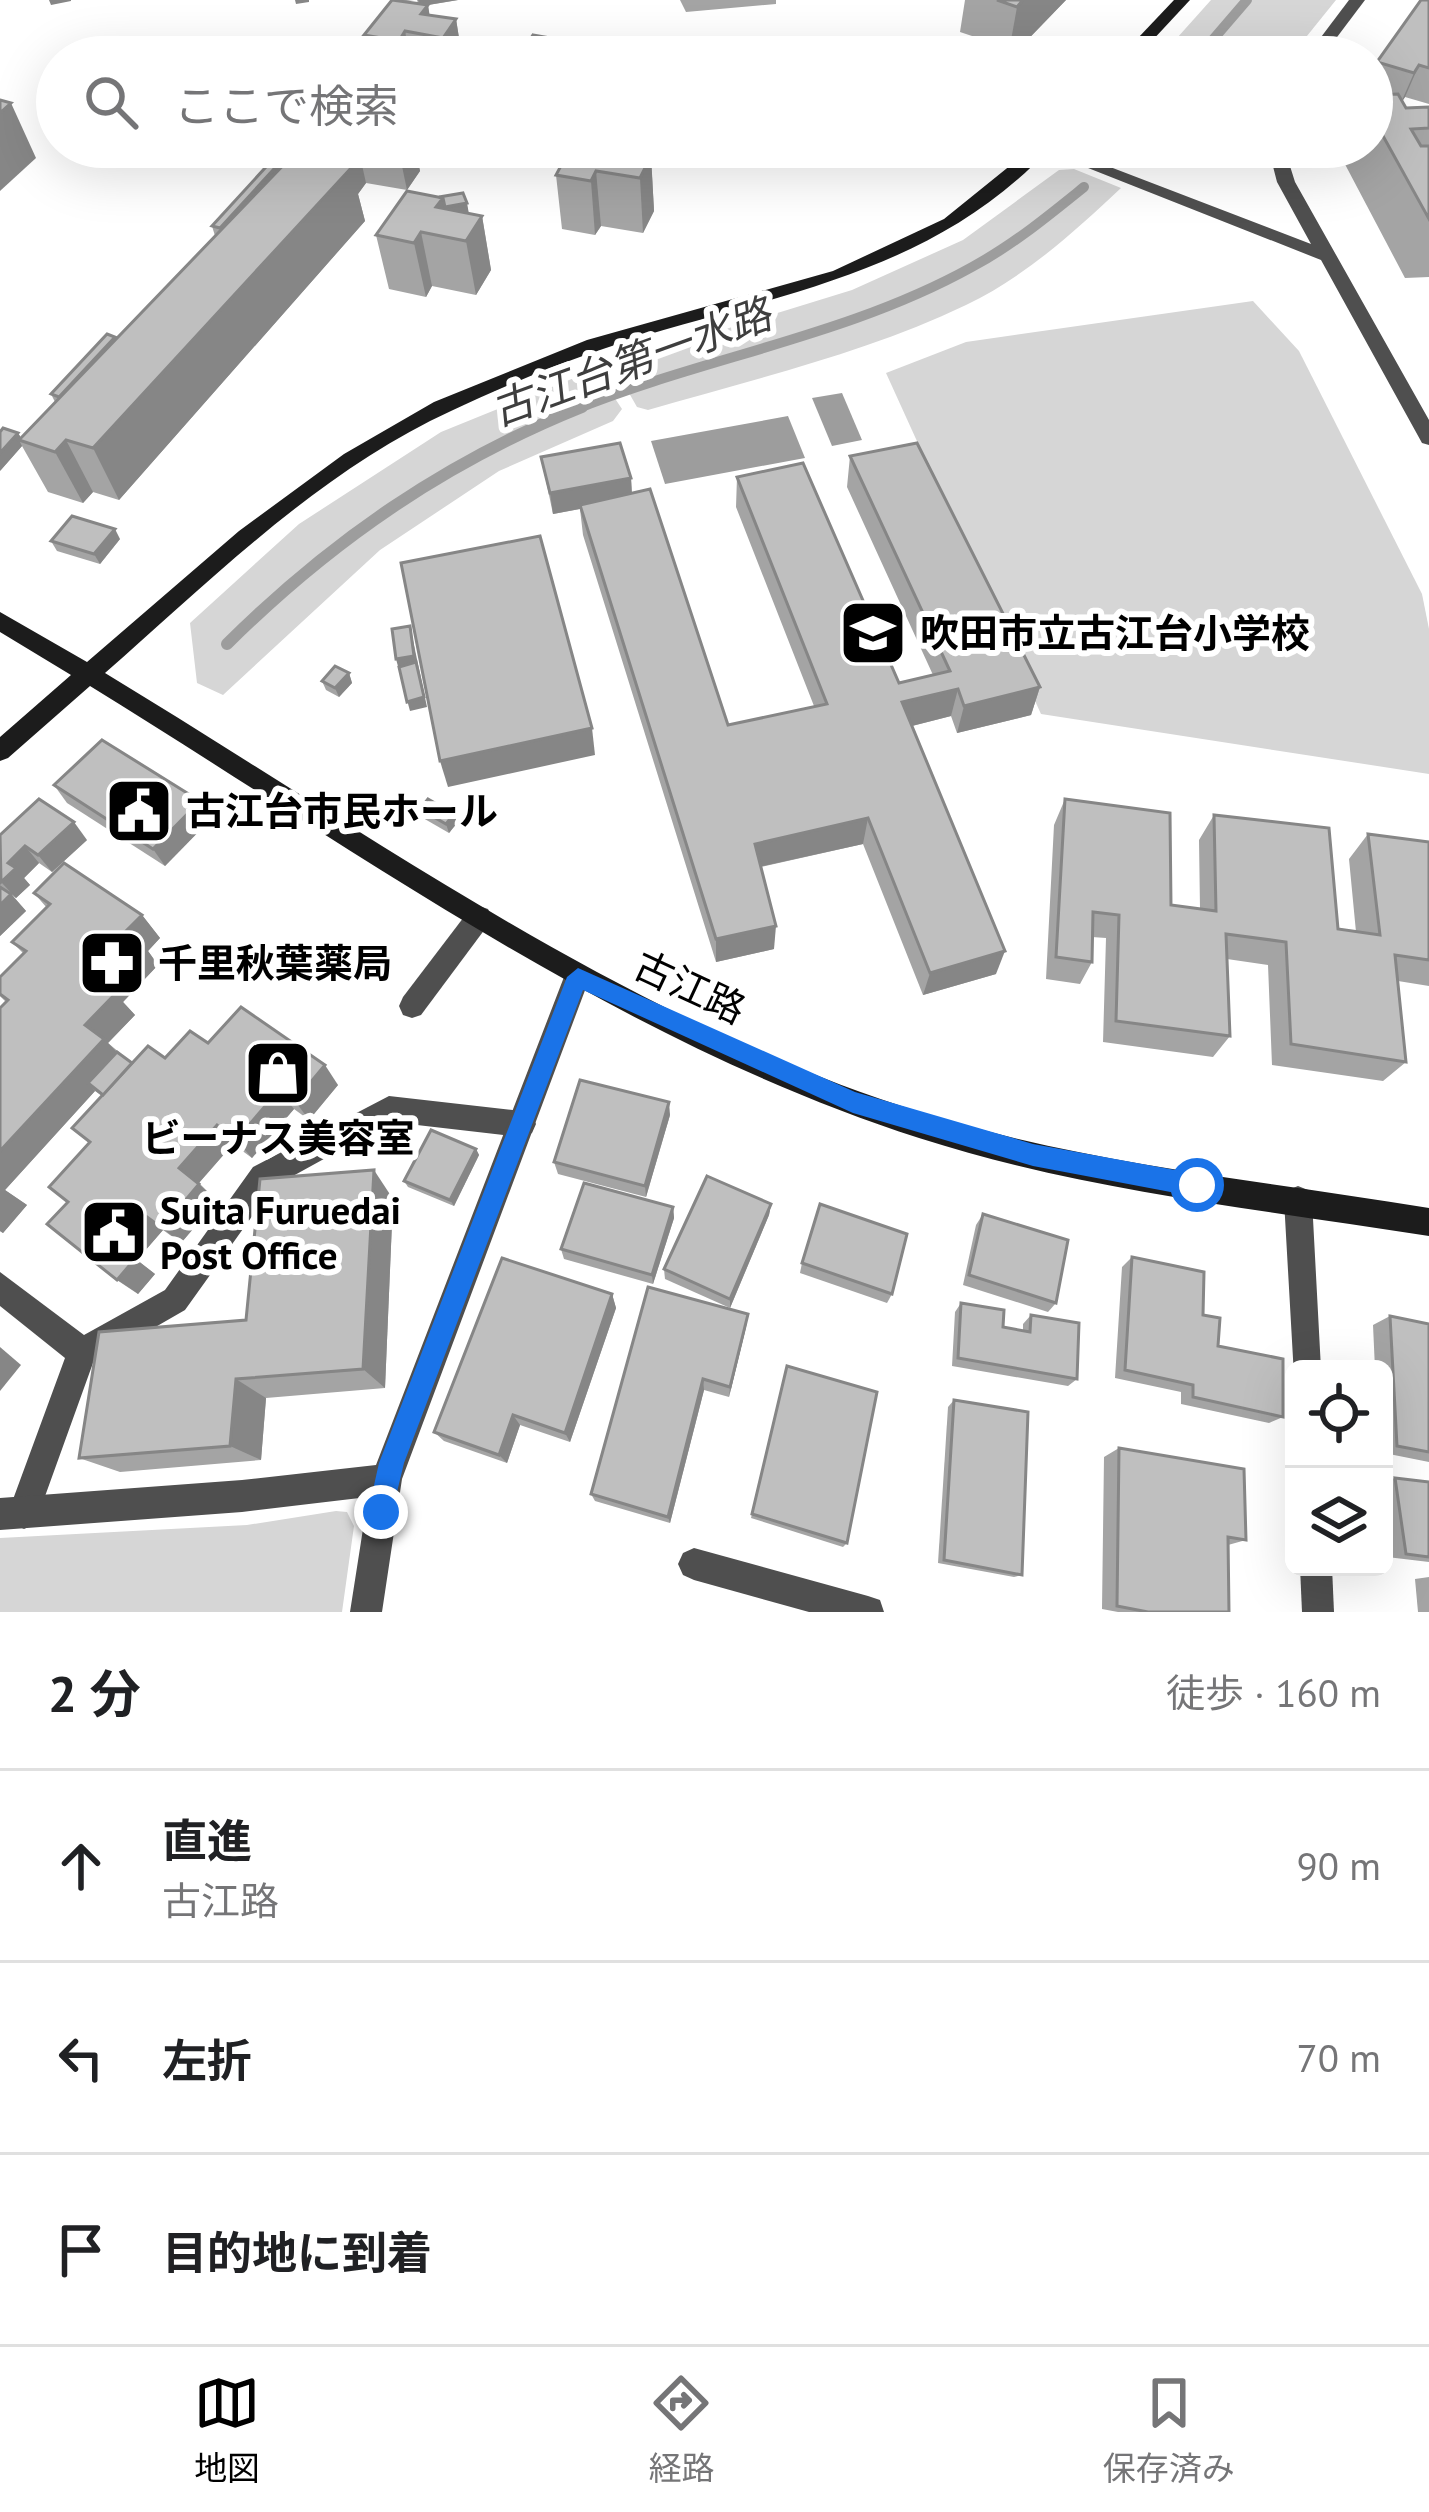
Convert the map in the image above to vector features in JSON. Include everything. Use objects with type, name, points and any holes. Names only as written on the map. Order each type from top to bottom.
[{"type":"street","points":[[1148,36],[1182,0]]},
{"type":"street","points":[[1330,36],[1357,0]]},
{"type":"street","points":[[0,751],[264,524],[351,459],[440,407],[594,345],[839,275],[950,223],[1017,168]]},
{"type":"street","points":[[1098,168],[1327,256]]},
{"type":"street","points":[[1282,168],[1429,438]]},
{"type":"street","name":"古江路","points":[[0,621],[578,977],[769,1066],[918,1124],[1104,1171],[1429,1222]]},
{"type":"street","points":[[412,1006],[479,917]]},
{"type":"street","points":[[367,1612],[386,1479],[578,977]]},
{"type":"street","points":[[386,1479],[12,1514],[82,1353],[175,1300],[263,1177],[389,1109],[522,1124]]},
{"type":"street","points":[[1298,1200],[1306,1360]]},
{"type":"street","points":[[0,1287],[82,1353]]},
{"type":"street","points":[[694,1564],[868,1612]]},
{"type":"street","points":[[1316,1576],[1318,1612]]},
{"type":"shaded area","points":[[1211,0],[1336,0],[1307,36],[1179,36]]},
{"type":"shaded area","points":[[1074,169],[1121,188],[1029,267],[988,294],[928,322],[809,364],[648,410],[637,407],[617,372],[625,360],[852,290],[963,240],[1059,170]]},
{"type":"shaded area","points":[[1253,301],[1299,351],[1422,594],[1429,629],[1429,774],[1041,714],[886,373],[966,342]]},
{"type":"shaded area","points":[[584,374],[602,379],[622,409],[613,421],[499,471],[380,550],[223,695],[197,683],[190,623],[299,524],[441,432]]},
{"type":"shaded area","points":[[842,393],[862,440],[832,446],[812,398]]},
{"type":"shaded area","points":[[788,416],[805,458],[665,484],[651,441]]},
{"type":"shaded area","points":[[347,1512],[354,1526],[342,1612],[0,1612],[0,1538],[247,1525]]},
{"type":"building","points":[[392,0],[428,5],[421,14],[456,19],[444,36],[405,31],[402,36],[364,35]]},
{"type":"building","points":[[997,0],[1023,0],[1017,7]]},
{"type":"building","points":[[1421,0],[1429,0],[1429,68],[1419,65],[1414,73],[1393,67],[1393,39]]},
{"type":"building","points":[[1393,94],[1398,94],[1406,108],[1429,107],[1429,128],[1411,129],[1421,146],[1429,146],[1429,219],[1393,154]]},
{"type":"building","points":[[265,168],[275,168],[220,228],[212,226]]},
{"type":"building","points":[[281,168],[351,168],[93,448],[66,440],[55,452],[19,440]]},
{"type":"building","points":[[560,168],[645,168],[640,178],[596,171],[591,181],[556,175]]},
{"type":"building","points":[[407,191],[443,198],[436,207],[482,216],[466,241],[421,232],[414,243],[376,235]]},
{"type":"building","points":[[463,193],[467,203],[445,207],[439,197]]},
{"type":"building","points":[[107,334],[115,337],[59,397],[51,394]]},
{"type":"building","points":[[3,428],[18,433],[0,453],[0,432]]},
{"type":"building","points":[[620,443],[631,478],[550,493],[541,457]]},
{"type":"building","points":[[917,443],[1040,687],[964,706],[958,689],[902,702],[1005,951],[930,973],[868,818],[755,844],[776,926],[716,939],[580,505],[650,489],[728,725],[827,704],[737,477],[803,463],[899,683],[950,671],[850,456]]},
{"type":"building","points":[[72,516],[115,529],[94,554],[51,541]]},
{"type":"building","points":[[540,536],[592,728],[440,761],[401,563]]},
{"type":"building","points":[[410,626],[414,656],[396,659],[392,629]]},
{"type":"building","points":[[416,662],[424,697],[407,702],[399,667]]},
{"type":"building","points":[[335,666],[349,673],[335,688],[322,681]]},
{"type":"building","name":"古江台市民ホール","points":[[102,740],[200,801],[153,849],[54,785]]},
{"type":"building","points":[[39,799],[74,822],[38,855],[25,846],[8,863],[16,868],[1,882],[0,835]]},
{"type":"building","points":[[428,799],[454,814],[446,824],[420,809]]},
{"type":"building","points":[[1065,799],[1170,813],[1171,905],[1216,911],[1214,815],[1329,828],[1338,929],[1380,935],[1368,834],[1429,842],[1429,960],[1395,955],[1406,1062],[1291,1044],[1286,942],[1226,934],[1230,1036],[1116,1021],[1119,915],[1093,912],[1092,962],[1056,957]]},
{"type":"building","points":[[64,863],[142,915],[125,932],[140,942],[101,983],[116,993],[85,1025],[104,1039],[0,1151],[0,1008],[8,1000],[0,994],[0,977],[26,951],[12,942],[50,904],[34,893]]},
{"type":"building","points":[[0,887],[11,894],[0,905]]},
{"type":"building","points":[[241,1007],[325,1065],[295,1101],[279,1090],[236,1140],[217,1125],[179,1168],[199,1184],[162,1228],[143,1214],[116,1245],[134,1260],[117,1280],[47,1224],[68,1202],[49,1187],[90,1142],[72,1128],[148,1046],[165,1058],[190,1031],[208,1043]]},
{"type":"building","points":[[117,1052],[132,1063],[103,1095],[88,1083]]},
{"type":"building","points":[[580,1080],[669,1102],[645,1186],[554,1162]]},
{"type":"building","points":[[431,1130],[476,1149],[450,1200],[404,1181]]},
{"type":"building","points":[[374,1170],[363,1369],[236,1379],[230,1446],[79,1458],[99,1332],[246,1320],[260,1179]]},
{"type":"building","points":[[707,1176],[771,1204],[730,1299],[664,1269]]},
{"type":"building","points":[[584,1183],[673,1207],[652,1275],[561,1249]]},
{"type":"building","points":[[820,1204],[907,1234],[892,1294],[802,1263]]},
{"type":"building","points":[[983,1214],[1068,1240],[1056,1303],[969,1275]]},
{"type":"building","points":[[1132,1257],[1204,1272],[1203,1315],[1220,1318],[1218,1346],[1283,1359],[1283,1417],[1193,1397],[1193,1385],[1125,1370]]},
{"type":"building","points":[[502,1258],[612,1294],[565,1433],[513,1415],[499,1455],[434,1432]]},
{"type":"building","points":[[648,1287],[748,1314],[730,1387],[703,1379],[668,1517],[591,1494]]},
{"type":"building","points":[[961,1303],[1004,1310],[1003,1327],[1030,1332],[1031,1315],[1079,1323],[1077,1379],[958,1358]]},
{"type":"building","points":[[1390,1316],[1429,1324],[1429,1452],[1397,1446]]},
{"type":"building","points":[[787,1366],[877,1392],[847,1543],[752,1514]]},
{"type":"building","points":[[954,1400],[1028,1412],[1022,1575],[944,1560]]},
{"type":"building","points":[[1119,1448],[1244,1469],[1246,1540],[1228,1537],[1229,1612],[1148,1612],[1117,1606]]},
{"type":"building","points":[[1395,1478],[1429,1482],[1429,1557],[1406,1554]]},
{"type":"waterway","name":"古江台第一水路","points":[[1216,36],[1247,0]]},
{"type":"waterway","name":"古江台第一水路","points":[[574,410],[826,329],[925,291],[1002,249],[1084,187]]},
{"type":"waterway","name":"古江台第一水路","points":[[227,644],[307,571],[392,508],[483,453],[582,407]]},
{"type":"place","name":"吹田市立古江台小学校","points":[[873,633]]},
{"type":"place","name":"古江台市民ホール","points":[[139,811]]},
{"type":"place","name":"千里秋葉薬局","points":[[112,963]]},
{"type":"place","name":"ビーナス美容室","points":[[278,1073]]},
{"type":"place","name":"Suita Furuedai Post Office","points":[[114,1232]]},
{"type":"route","points":[[381,1512],[391,1463],[578,977],[748,1058],[918,1124],[1104,1171],[1197,1185]]}]
